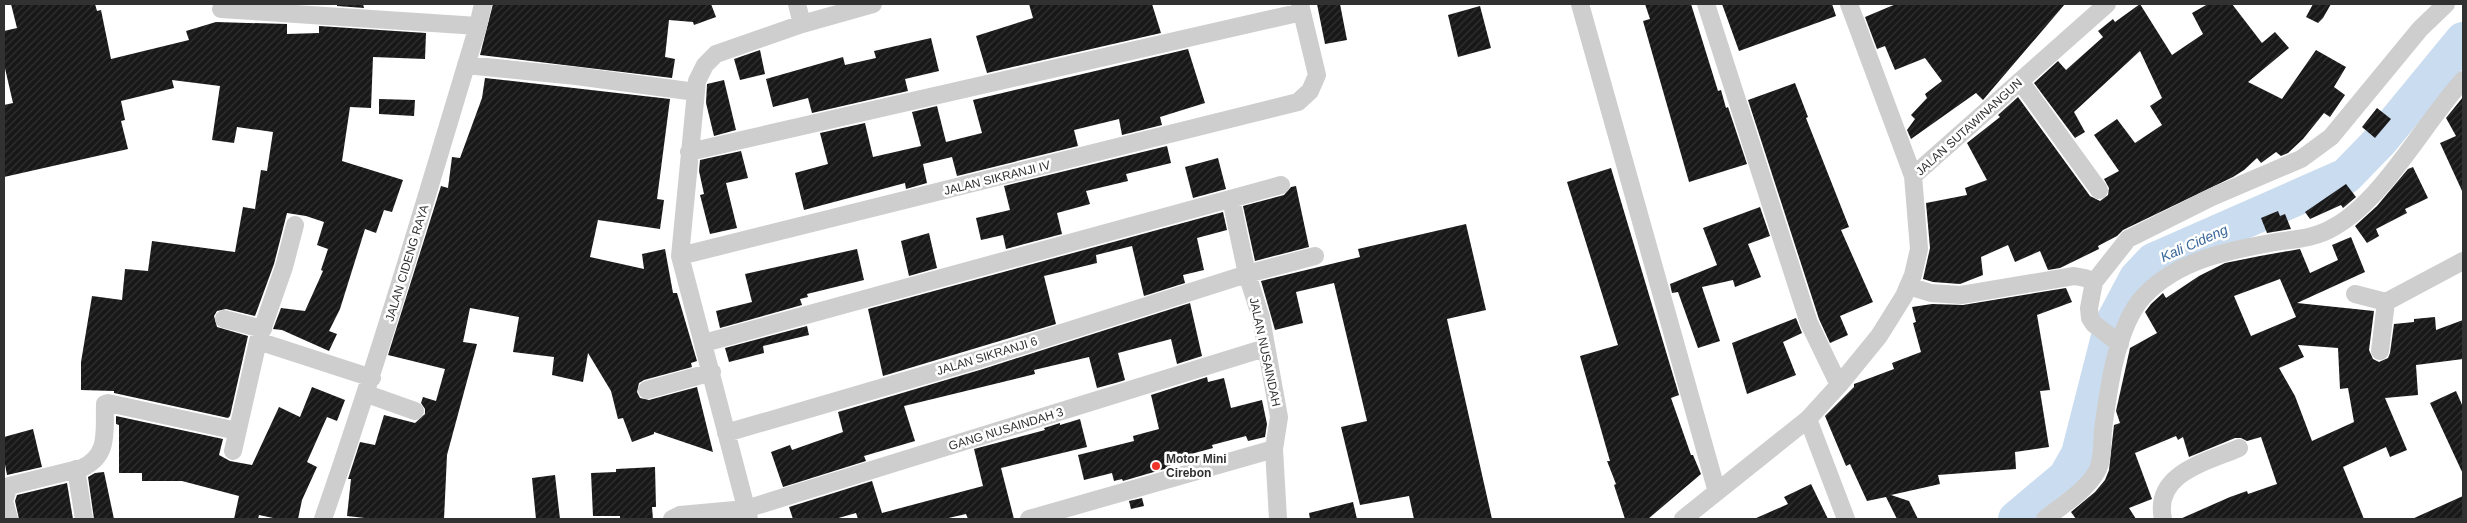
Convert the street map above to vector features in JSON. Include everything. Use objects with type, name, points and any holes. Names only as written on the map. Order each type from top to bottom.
[{"type":"street","name":"JALAN CIDENG RAYA","points":[[322,519],[369,386],[478,26],[483,4]]},
{"type":"street","points":[[797,4],[802,24]]},
{"type":"street","points":[[747,514],[712,372],[680,256],[697,80],[705,65],[716,54],[802,24],[873,4]]},
{"type":"street","points":[[1580,4],[1717,492]]},
{"type":"street","points":[[1706,4],[1809,323],[1839,385]]},
{"type":"street","points":[[1849,4],[1913,176]]},
{"type":"street","name":"JALAN SUTAWINANGUN","points":[[1683,519],[1808,419],[1839,385],[1878,336],[1904,296],[1919,249],[1913,176],[2107,4]]},
{"type":"street","points":[[2115,341],[2094,324],[2089,312],[2094,282],[2128,239],[2212,197],[2301,159],[2331,138],[2420,29],[2446,4]]},
{"type":"street","points":[[689,152],[1301,8]]},
{"type":"street","name":"JALAN SIKRANJI IV","points":[[680,256],[1298,102],[1310,91],[1317,75],[1301,8]]},
{"type":"street","points":[[221,9],[478,26]]},
{"type":"street","points":[[466,65],[576,76],[696,92]]},
{"type":"street","points":[[2045,519],[2086,485],[2098,470],[2115,341],[2142,299],[2172,274],[2196,261],[2245,247],[2316,236],[2350,216],[2378,188],[2463,80]]},
{"type":"street","points":[[2020,81],[2099,190]]},
{"type":"street","points":[[704,343],[1282,186]]},
{"type":"street","name":"JALAN NUSAINDAH","points":[[1230,199],[1247,274],[1261,318],[1279,417],[1274,448],[1278,519]]},
{"type":"street","points":[[232,451],[260,335],[284,267],[295,225]]},
{"type":"street","name":"JALAN SIKRANJI 6","points":[[726,433],[980,359],[1247,274],[1315,256]]},
{"type":"street","points":[[2355,294],[2386,302],[2463,261]]},
{"type":"street","points":[[1908,286],[1944,295],[1960,295],[2074,276],[2094,282]]},
{"type":"street","points":[[2380,351],[2386,302]]},
{"type":"street","points":[[224,319],[369,386],[414,411]]},
{"type":"street","name":"GANG NUSAINDAH 3","points":[[672,519],[680,515],[747,514],[1265,348]]},
{"type":"street","points":[[646,390],[712,372]]},
{"type":"street","points":[[9,519],[4,501],[10,486],[76,469],[92,463],[100,455],[104,441],[105,404],[108,403],[237,431]]},
{"type":"street","points":[[1808,419],[1846,519]]},
{"type":"street","points":[[1029,519],[1274,448]]},
{"type":"street","points":[[2163,519],[2162,504],[2164,495],[2177,475],[2239,448]]},
{"type":"street","points":[[76,469],[84,519]]},
{"type":"building","points":[[11,4],[95,4],[97,11],[101,10],[111,59],[189,40],[186,31],[216,22],[287,24],[287,34],[319,33],[319,26],[426,33],[425,59],[373,57],[371,108],[350,107],[342,161],[403,180],[392,212],[384,210],[376,233],[365,229],[340,309],[329,331],[337,334],[329,351],[282,330],[273,329],[281,308],[305,311],[323,271],[321,270],[328,249],[317,245],[324,222],[306,216],[287,213],[274,264],[255,316],[226,309],[217,311],[214,316],[217,327],[248,336],[228,418],[114,393],[114,391],[81,390],[81,362],[92,296],[122,300],[125,269],[148,271],[152,241],[235,252],[243,207],[255,209],[261,170],[267,171],[273,132],[237,127],[234,143],[212,140],[220,86],[172,80],[174,88],[121,101],[125,120],[121,121],[128,149],[4,177],[4,105],[13,103],[4,64],[4,31],[17,28]]},
{"type":"building","points":[[337,4],[363,4],[364,8],[337,6]]},
{"type":"building","points":[[493,4],[711,4],[716,17],[694,25],[693,22],[669,20],[665,57],[675,59],[672,78],[480,55]]},
{"type":"building","points":[[1029,4],[1152,4],[1161,33],[987,73],[976,36],[1033,18]]},
{"type":"building","points":[[1317,4],[1340,4],[1347,40],[1325,44]]},
{"type":"building","points":[[1645,4],[1691,4],[1718,91],[1721,90],[1726,108],[1728,107],[1747,164],[1689,182],[1643,21],[1650,19]]},
{"type":"building","points":[[1722,4],[1832,4],[1836,16],[1739,51]]},
{"type":"building","points":[[1896,4],[2065,4],[1983,100],[1976,93],[1911,139],[1907,130],[1915,119],[1911,115],[1927,98],[1925,94],[1942,81],[1925,58],[1895,70],[1885,46],[1877,49],[1865,17]]},
{"type":"building","points":[[2140,4],[2172,55],[2203,34],[2192,13],[2208,4],[2232,4],[2262,43],[2275,32],[2289,48],[2248,82],[2282,99],[2316,50],[2346,67],[2334,87],[2345,95],[2330,117],[2324,113],[2303,139],[2288,153],[2281,156],[2276,152],[2261,163],[2257,158],[2233,177],[2123,230],[2117,236],[2098,246],[2099,249],[2060,268],[2048,270],[2040,251],[2015,262],[2008,245],[1981,257],[1983,275],[1960,284],[1933,282],[1923,279],[1930,248],[1926,203],[1967,195],[1965,188],[1987,180],[1967,143],[2000,117],[1998,115],[2018,97],[2090,196],[2100,201],[2108,195],[2109,188],[2104,179],[2119,171],[2094,135],[2117,119],[2135,143],[2162,125],[2150,106],[2162,98],[2140,51],[2074,112],[2085,132],[2075,138],[2034,83],[2058,61],[2066,70],[2103,37],[2098,31],[2113,19],[2115,22]]},
{"type":"building","points":[[2313,4],[2331,4],[2318,23],[2306,17]]},
{"type":"building","points":[[1480,6],[1491,48],[1458,57],[1448,15]]},
{"type":"building","points":[[931,38],[939,71],[905,79],[908,91],[812,113],[808,98],[773,107],[766,79],[843,57],[845,65],[876,58],[874,51]]},
{"type":"building","points":[[1188,49],[1205,103],[1160,117],[1162,125],[1122,135],[1119,119],[1074,130],[1078,146],[957,176],[952,157],[923,164],[927,183],[906,189],[905,183],[804,210],[795,173],[828,164],[820,133],[865,123],[873,157],[921,146],[912,112],[937,106],[946,142],[982,133],[973,100]]},
{"type":"building","points":[[760,50],[765,74],[740,80],[734,59]]},
{"type":"building","points":[[485,78],[670,99],[657,199],[664,200],[660,229],[598,220],[590,257],[644,269],[642,254],[665,249],[673,293],[677,293],[697,361],[691,363],[692,367],[644,380],[639,383],[637,392],[640,398],[649,400],[697,387],[713,452],[654,432],[654,434],[632,442],[623,418],[618,419],[611,391],[588,353],[583,382],[552,375],[554,357],[513,352],[519,317],[470,308],[463,342],[477,344],[447,455],[444,519],[374,519],[347,516],[351,479],[348,479],[360,442],[375,445],[384,415],[415,423],[425,414],[425,409],[421,403],[423,397],[436,401],[445,369],[388,355],[441,186],[448,188],[452,157],[460,158],[482,98]]},
{"type":"building","points":[[724,80],[736,130],[714,136],[706,103],[707,84]]},
{"type":"building","points":[[1795,83],[1808,117],[1806,118],[1849,227],[1841,230],[1873,302],[1840,316],[1848,335],[1830,343],[1819,319],[1748,100]]},
{"type":"building","points":[[2463,97],[2463,193],[2440,143],[2456,136],[2446,118]]},
{"type":"building","points":[[379,99],[415,100],[414,116],[379,114]]},
{"type":"building","points":[[2377,108],[2391,119],[2375,138],[2362,127]]},
{"type":"building","points":[[1167,146],[1171,163],[1126,174],[1128,181],[1086,191],[1090,204],[1057,213],[1062,234],[1006,249],[1003,235],[981,240],[976,218],[1010,210],[1004,186]]},
{"type":"building","points":[[741,151],[748,178],[726,183],[737,228],[710,234],[700,195],[704,194],[699,171],[700,160]]},
{"type":"building","points":[[1218,158],[1226,189],[1193,198],[1185,167]]},
{"type":"building","points":[[2413,167],[2428,198],[2405,209],[2407,213],[2376,229],[2379,236],[2367,243],[2355,226],[2377,206],[2408,169]]},
{"type":"building","points":[[1611,168],[1679,395],[1671,398],[1691,455],[1693,455],[1701,474],[1648,519],[1625,519],[1614,485],[1616,484],[1607,461],[1610,461],[1580,356],[1618,345],[1567,182]]},
{"type":"building","points":[[2346,184],[2356,197],[2343,208],[2341,205],[2310,219],[2305,212]]},
{"type":"building","points":[[1296,186],[1309,247],[1255,261],[1243,206],[1284,195],[1291,187]]},
{"type":"building","points":[[1760,207],[1770,236],[1748,244],[1761,277],[1735,287],[1733,280],[1702,287],[1720,341],[1698,348],[1678,292],[1672,293],[1670,284],[1717,265],[1703,228]]},
{"type":"building","points":[[2278,211],[2280,216],[2285,214],[2291,229],[2267,233],[2261,218]]},
{"type":"building","points":[[1223,212],[1227,230],[1197,238],[1204,270],[1183,275],[1185,283],[1144,296],[1132,246],[1096,255],[1097,263],[1044,276],[1056,324],[883,376],[868,309]]},
{"type":"building","points":[[1466,224],[1486,310],[1447,319],[1492,519],[1414,519],[1409,496],[1360,505],[1341,427],[1367,421],[1334,283],[1296,292],[1303,323],[1275,330],[1261,281],[1360,257],[1358,249]]},
{"type":"building","points":[[929,233],[937,268],[909,276],[901,241]]},
{"type":"building","points":[[2351,237],[2365,272],[2297,303],[2374,311],[2369,350],[2373,359],[2379,362],[2388,358],[2394,324],[2414,322],[2414,319],[2435,317],[2436,330],[2463,320],[2463,359],[2416,365],[2418,395],[2385,398],[2407,450],[2390,457],[2386,447],[2343,467],[2364,519],[2180,519],[2230,497],[2247,491],[2248,494],[2277,484],[2261,437],[2247,441],[2235,438],[2189,457],[2183,437],[2178,440],[2176,436],[2135,453],[2152,499],[2129,508],[2136,519],[2076,519],[2071,512],[2095,492],[2105,480],[2109,470],[2114,425],[2120,423],[2116,411],[2130,348],[2157,333],[2145,312],[2151,304],[2163,293],[2166,298],[2199,276],[2225,263],[2260,256],[2300,249],[2310,273],[2338,260],[2332,245]],"holes":[[[2280,279],[2296,317],[2251,336],[2234,296]],[[2298,345],[2338,348],[2340,389],[2348,388],[2354,422],[2312,441],[2295,396],[2279,368],[2304,357]]]},
{"type":"building","points":[[857,249],[864,280],[807,294],[808,297],[800,299],[802,305],[720,328],[716,311],[752,302],[745,274]]},
{"type":"building","points":[[2066,288],[2072,302],[2037,315],[2050,390],[2040,391],[2049,447],[2015,452],[2016,469],[1938,475],[1940,484],[1891,495],[1909,501],[1918,519],[1897,519],[1886,497],[1867,501],[1850,464],[1846,466],[1825,416],[1854,387],[1854,384],[1894,369],[1892,363],[1921,352],[1913,323],[1916,322],[1912,307],[1932,304],[1963,305]]},
{"type":"building","points":[[1190,303],[1202,356],[1177,364],[1171,339],[1118,353],[1125,380],[1097,388],[1089,357],[1034,370],[1035,374],[904,406],[915,441],[864,456],[866,461],[783,487],[771,452],[790,445],[792,450],[843,432],[838,412],[983,369]]},
{"type":"building","points":[[1796,318],[1802,333],[1783,342],[1796,375],[1747,394],[1732,343]]},
{"type":"building","points":[[807,326],[809,335],[763,346],[764,353],[729,362],[725,348]]},
{"type":"building","points":[[1207,377],[1208,382],[1224,378],[1231,408],[1262,400],[1267,424],[1265,437],[1248,441],[1246,436],[1212,445],[1213,448],[1169,460],[1171,467],[1123,481],[1122,479],[1114,481],[1112,473],[1084,480],[1078,455],[1134,441],[1133,436],[1159,429],[1151,395]]},
{"type":"building","points":[[312,387],[345,400],[337,421],[327,417],[307,462],[317,467],[302,500],[298,519],[278,519],[259,515],[258,519],[234,519],[239,496],[182,481],[142,481],[142,473],[119,473],[119,425],[116,424],[116,416],[223,439],[219,455],[230,461],[252,465],[279,407],[300,417]]},
{"type":"building","points":[[2456,391],[2463,407],[2463,474],[2430,403]]},
{"type":"building","points":[[1080,419],[1087,447],[1001,468],[1014,519],[968,519],[966,514],[944,519],[858,519],[856,513],[835,519],[793,519],[789,507],[872,481],[882,513],[983,486],[974,449],[1045,430],[1044,428],[1060,423],[1060,425]]},
{"type":"building","points":[[33,429],[42,467],[7,475],[4,459],[4,437]]},
{"type":"building","points":[[655,467],[656,507],[652,507],[653,519],[620,519],[620,516],[593,516],[591,473],[616,472],[616,469]]},
{"type":"building","points":[[104,472],[114,519],[94,519],[88,477],[95,473]]},
{"type":"building","points":[[555,475],[560,519],[536,519],[532,478]]},
{"type":"building","points":[[67,483],[73,519],[19,519],[15,501],[17,495]]},
{"type":"building","points":[[1811,484],[1828,519],[1754,519],[1788,504],[1784,497]]},
{"type":"building","points":[[2463,496],[2463,519],[2412,519]]},
{"type":"building","points":[[1142,498],[1144,506],[1131,509],[1129,501]]},
{"type":"building","points":[[1353,502],[1357,519],[1310,519],[1309,513]]},
{"type":"waterway","name":"Kali Cideng","points":[[2016,519],[2066,477],[2079,454],[2112,325],[2137,278],[2153,261],[2346,176],[2380,141],[2463,40]]},
{"type":"place","name":"Motor Mini Cirebon","points":[[1156,466]]}]
